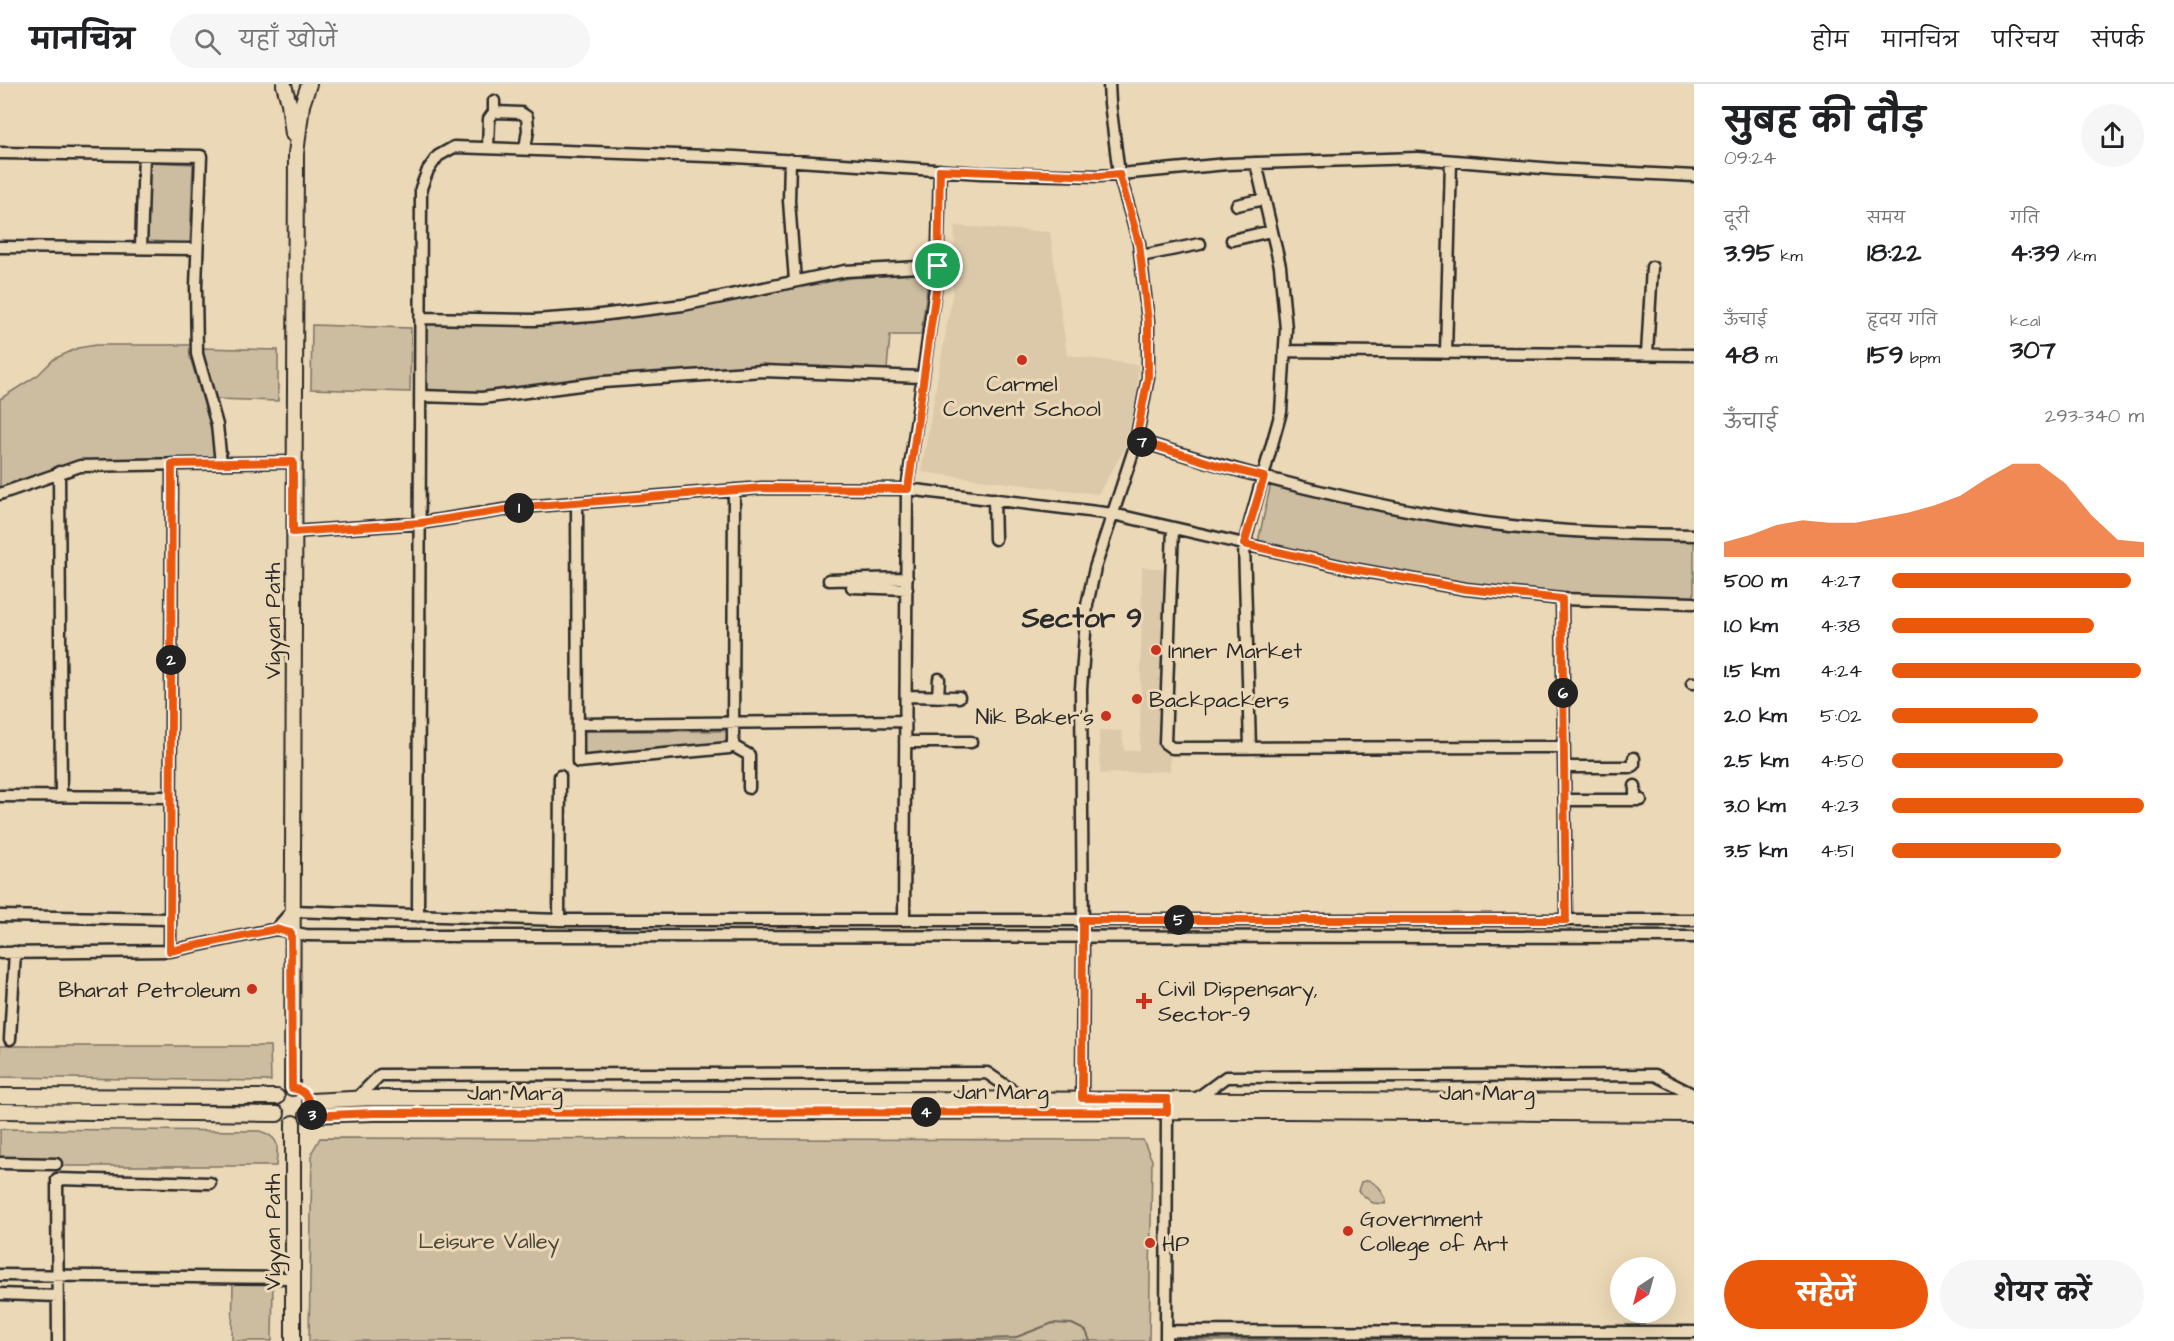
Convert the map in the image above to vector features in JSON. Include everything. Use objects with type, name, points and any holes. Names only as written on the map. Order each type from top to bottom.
[{"type":"main road","points":[[283,85],[296,87],[309,84]]},
{"type":"main road","name":"Vigyan Path","points":[[292,1088],[296,154],[302,105],[309,84]]},
{"type":"main road","name":"Vigyan Path","points":[[283,85],[289,103],[296,154]]},
{"type":"main road","points":[[292,1088],[305,1093],[310,1101],[307,1116],[299,1122],[287,1122],[277,1114],[275,1106],[277,1097],[282,1091],[292,1088]]},
{"type":"main road","points":[[0,1096],[277,1097]]},
{"type":"main road","name":"Jan Marg","points":[[310,1101],[356,1099],[1025,1099],[1082,1105]]},
{"type":"main road","name":"Jan Marg","points":[[1167,1105],[1196,1099],[1694,1101]]},
{"type":"main road","name":"Jan Marg","points":[[307,1116],[374,1113],[1082,1105],[1694,1114]]},
{"type":"main road","points":[[0,1111],[277,1114]]},
{"type":"main road","name":"Vigyan Path","points":[[293,1123],[293,1341]]},
{"type":"street","points":[[1082,1105],[1081,690],[1087,605],[1095,568],[1136,440],[1148,377],[1148,321],[1141,256],[1119,174],[1109,84]]},
{"type":"street","points":[[488,148],[489,119],[494,107],[521,113],[527,117],[528,130],[525,149]]},
{"type":"street","points":[[418,916],[421,188],[428,170],[438,156],[454,147],[525,149],[1099,176],[1256,163],[1418,158],[1555,169],[1694,176]]},
{"type":"street","points":[[0,153],[201,156],[197,249],[197,354],[217,425],[221,463]]},
{"type":"street","points":[[141,248],[144,155]]},
{"type":"street","points":[[790,160],[789,201],[795,281]]},
{"type":"street","points":[[1446,353],[1451,161]]},
{"type":"street","points":[[1250,747],[1244,544],[1281,412],[1286,329],[1280,266],[1256,163]]},
{"type":"street","points":[[904,920],[908,489],[938,266],[940,170]]},
{"type":"street","points":[[1237,205],[1264,199]]},
{"type":"street","points":[[1232,240],[1272,231]]},
{"type":"street","points":[[1141,256],[1200,244]]},
{"type":"street","points":[[0,247],[197,249]]},
{"type":"street","points":[[420,318],[534,320],[591,316],[683,305],[845,271],[938,266]]},
{"type":"street","points":[[1647,354],[1652,267]]},
{"type":"street","points":[[1285,351],[1694,355]]},
{"type":"street","points":[[420,396],[482,398],[603,382],[763,371],[922,377]]},
{"type":"street","points":[[1136,440],[1264,477],[1337,495],[1446,517],[1611,534],[1694,535]]},
{"type":"street","points":[[0,494],[80,466],[293,462]]},
{"type":"street","points":[[170,951],[172,464]]},
{"type":"street","points":[[59,472],[61,796]]},
{"type":"street","points":[[293,532],[420,523],[524,507],[762,488],[908,489],[1113,514],[1353,569],[1466,589],[1562,599],[1694,603]]},
{"type":"street","points":[[733,746],[734,490]]},
{"type":"street","points":[[994,499],[995,539]]},
{"type":"street","points":[[577,503],[578,762],[733,746]]},
{"type":"street","points":[[1173,528],[1165,743],[1172,748],[1564,747]]},
{"type":"street","points":[[829,580],[907,583]]},
{"type":"street","points":[[852,586],[907,583]]},
{"type":"street","points":[[1562,599],[1566,920]]},
{"type":"street","points":[[938,697],[939,679]]},
{"type":"street","points":[[938,697],[959,700],[906,700],[938,697]]},
{"type":"street","points":[[578,724],[906,721]]},
{"type":"street","points":[[905,742],[970,742]]},
{"type":"street","points":[[733,746],[749,755],[749,788]]},
{"type":"street","points":[[1564,767],[1631,767],[1634,764],[1634,758]]},
{"type":"street","points":[[559,920],[560,776]]},
{"type":"street","points":[[1565,800],[1638,800],[1635,786]]},
{"type":"street","points":[[0,796],[170,797]]},
{"type":"street","points":[[276,929],[292,911],[559,920],[1694,920]]},
{"type":"street","points":[[0,916],[169,919]]},
{"type":"street","points":[[0,952],[170,951],[276,929],[291,933],[400,936],[1694,937]]},
{"type":"street","points":[[10,1039],[15,952]]},
{"type":"street","points":[[356,1099],[380,1075],[964,1073],[987,1073],[1025,1099]]},
{"type":"street","points":[[1196,1099],[1226,1077],[1655,1075],[1694,1095]]},
{"type":"street","points":[[1167,1105],[1166,1336],[1694,1332]]},
{"type":"street","points":[[0,1163],[55,1161],[58,1341]]},
{"type":"street","points":[[57,1179],[210,1183]]},
{"type":"street","points":[[0,1275],[293,1278]]},
{"type":"street","points":[[0,1294],[58,1296]]},
{"type":"shaded area","name":"Carmel Convent School","points":[[955,226],[1050,232],[1067,355],[1138,365],[1137,396],[1126,447],[1098,494],[921,472],[953,291]]},
{"type":"shaded area","name":"Inner Market","points":[[1142,567],[1171,569],[1170,771],[1100,774],[1099,730],[1122,731],[1124,751],[1140,750]]},
{"type":"green space","points":[[149,162],[193,164],[190,243],[147,241]]},
{"type":"green space","points":[[929,273],[921,335],[890,335],[887,369],[765,367],[483,394],[425,391],[425,322],[530,326],[584,323],[684,310],[849,278]]},
{"type":"green space","points":[[312,325],[411,328],[410,392],[311,389]]},
{"type":"green space","points":[[96,345],[191,345],[190,357],[211,427],[216,459],[83,462],[0,489],[0,399],[38,375],[54,359],[78,348]]},
{"type":"green space","points":[[200,348],[278,350],[278,401],[215,399]]},
{"type":"green space","points":[[1271,483],[1382,510],[1479,528],[1571,537],[1694,541],[1694,597],[1560,593],[1465,583],[1351,565],[1258,542]]},
{"type":"green space","points":[[584,731],[727,731],[726,742],[584,757]]},
{"type":"green space","points":[[0,1046],[270,1046],[271,1081],[0,1077]]},
{"type":"green space","points":[[0,1129],[260,1131],[272,1137],[277,1144],[276,1166],[0,1166]]},
{"type":"green space","name":"Leisure Valley","points":[[320,1138],[1143,1140],[1152,1160],[1149,1341],[309,1341],[312,1152]]},
{"type":"green space","points":[[1369,1180],[1379,1187],[1386,1199],[1385,1204],[1373,1203],[1358,1191],[1361,1182]]},
{"type":"green space","points":[[233,1283],[273,1283],[272,1341],[232,1341]]},
{"type":"green space","points":[[1173,1339],[1502,1340],[1173,1341]]},
{"type":"waterway","points":[[914,1341],[1014,1338],[1053,1323],[1072,1324],[1086,1331],[1090,1341]]},
{"type":"place","name":"Carmel Convent School","points":[[1022,360]]},
{"type":"place","name":"Inner Market","points":[[1156,650]]},
{"type":"place","name":"Backpackers","points":[[1137,699]]},
{"type":"place","name":"Nik Baker's","points":[[1106,716]]},
{"type":"place","name":"Bharat Petroleum","points":[[252,989]]},
{"type":"place","name":"Civil Dispensary, Sector-9","points":[[1144,1001]]},
{"type":"place","name":"Government College of Art","points":[[1348,1231]]},
{"type":"place","name":"HP","points":[[1150,1243]]},
{"type":"district","name":"Sector 9","points":[[1082,617]]},
{"type":"route","points":[[940,170],[1099,176],[1119,174],[1139,243],[1148,321],[1148,377],[1136,440],[1264,477],[1244,544],[1353,569],[1466,589],[1562,599],[1566,920],[1083,920],[1082,1098],[1167,1099],[1167,1112],[374,1113],[307,1116],[309,1098],[299,1089],[292,1088],[291,933],[276,929],[170,951],[172,464],[293,462],[293,532],[420,523],[524,507],[762,488],[908,489],[938,266],[940,170]]}]
